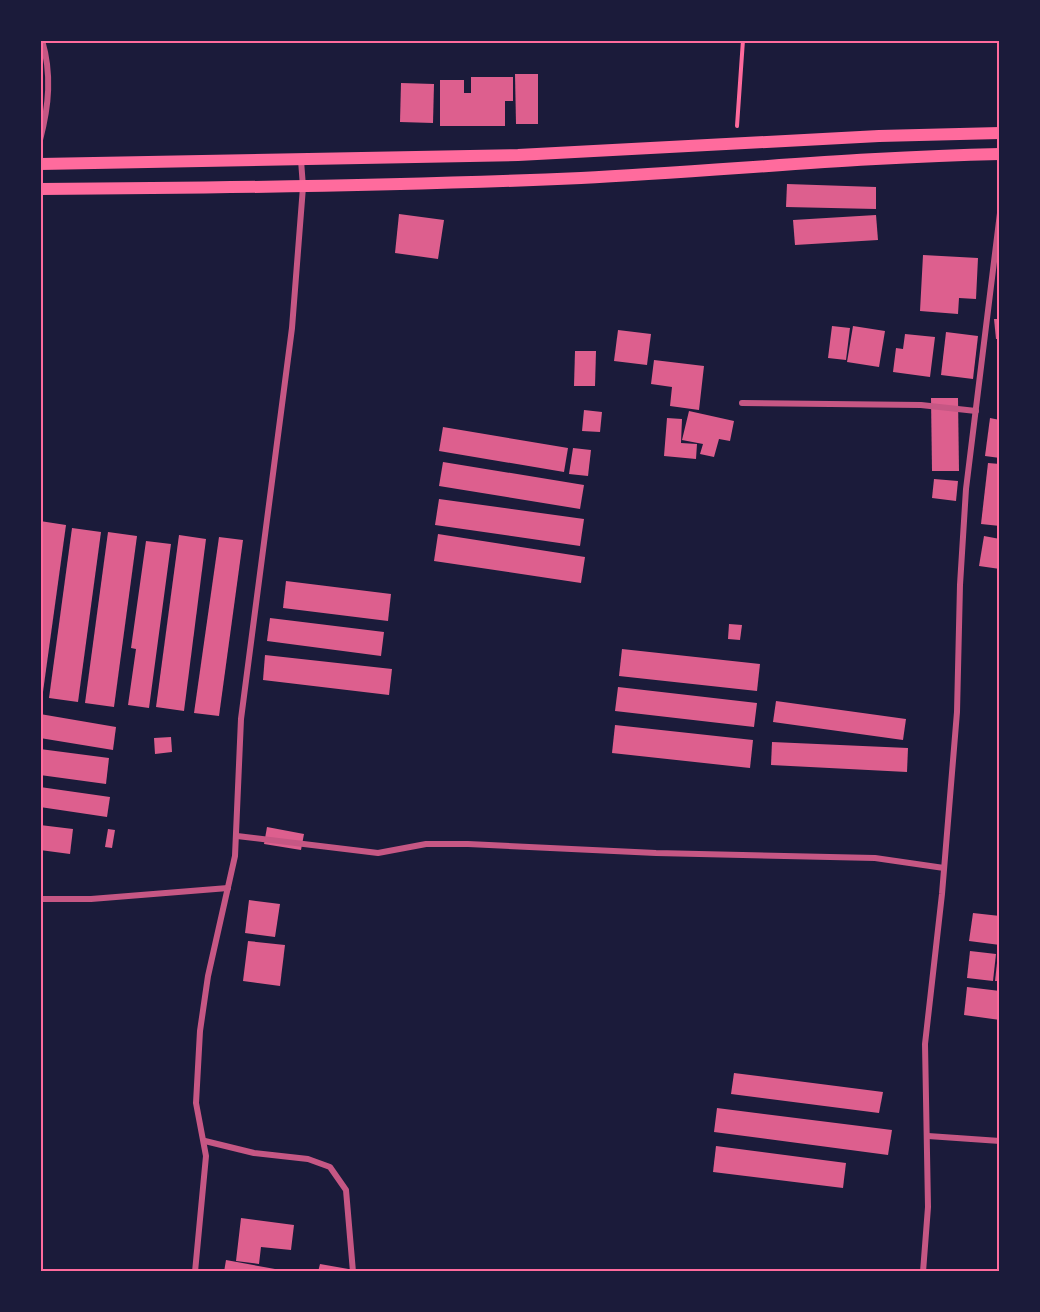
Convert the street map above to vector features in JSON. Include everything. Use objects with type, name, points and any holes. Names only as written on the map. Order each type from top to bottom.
[{"type":"main road","points":[[40,164],[518,155],[879,136],[999,133]]},
{"type":"main road","points":[[40,189],[303,187],[561,178],[816,161],[999,154]]},
{"type":"street","points":[[40,140],[49,79],[48,58],[42,40]]},
{"type":"street","points":[[195,1272],[204,1191],[205,1141],[196,1103],[200,1031],[208,976],[237,836],[237,757],[292,328],[303,187],[301,160]]},
{"type":"street","points":[[924,1272],[928,1207],[925,1044],[944,868],[957,712],[960,585],[966,499],[999,213]]},
{"type":"street","points":[[742,403],[921,405],[976,411]]},
{"type":"street","points":[[237,836],[378,853],[426,844],[468,844],[656,853],[864,858],[944,868]]},
{"type":"street","points":[[40,899],[91,898],[228,888]]},
{"type":"street","points":[[928,1136],[999,1141]]},
{"type":"street","points":[[205,1141],[254,1153],[309,1159],[330,1167],[346,1190],[353,1272]]},
{"type":"path","points":[[735,145],[743,40]]},
{"type":"building","points":[[515,74],[538,74],[538,124],[516,124]]},
{"type":"building","points":[[471,77],[513,77],[513,101],[505,101],[505,126],[440,126],[440,80],[464,80],[464,93],[471,93]]},
{"type":"building","points":[[401,83],[434,84],[433,123],[400,122]]},
{"type":"building","points":[[787,184],[876,187],[876,209],[786,207]]},
{"type":"building","points":[[399,214],[444,220],[438,259],[395,253]]},
{"type":"building","points":[[876,215],[878,240],[795,245],[793,220]]},
{"type":"building","points":[[923,255],[978,258],[976,299],[959,298],[958,314],[920,311]]},
{"type":"building","points":[[994,319],[1000,319],[1000,339],[996,339]]},
{"type":"building","points":[[832,326],[850,328],[846,360],[828,358]]},
{"type":"building","points":[[853,326],[885,331],[879,367],[847,362]]},
{"type":"building","points":[[618,330],[651,334],[647,365],[614,361]]},
{"type":"building","points":[[946,332],[978,336],[973,379],[941,375]]},
{"type":"building","points":[[905,334],[935,337],[930,377],[893,372],[896,348],[903,349]]},
{"type":"building","points":[[575,351],[596,351],[595,386],[574,386]]},
{"type":"building","points":[[654,360],[704,366],[699,410],[670,406],[672,387],[651,384]]},
{"type":"building","points":[[931,398],[958,398],[959,471],[932,471]]},
{"type":"building","points":[[584,410],[602,412],[600,432],[582,431]]},
{"type":"building","points":[[689,411],[734,421],[730,441],[719,439],[714,457],[700,454],[703,444],[682,440]]},
{"type":"building","points":[[667,418],[682,419],[681,443],[697,444],[696,459],[664,456]]},
{"type":"building","points":[[990,418],[1000,420],[1000,458],[985,456]]},
{"type":"building","points":[[443,427],[568,448],[564,472],[439,451]]},
{"type":"building","points":[[573,448],[591,450],[588,476],[569,474]]},
{"type":"building","points":[[443,462],[584,485],[580,509],[439,486]]},
{"type":"building","points":[[988,463],[1000,464],[1000,526],[981,524]]},
{"type":"building","points":[[934,479],[958,481],[956,501],[932,498]]},
{"type":"building","points":[[439,499],[584,519],[580,546],[435,525]]},
{"type":"building","points":[[40,521],[66,525],[42,699],[40,699]]},
{"type":"building","points":[[72,528],[101,532],[78,702],[49,698]]},
{"type":"building","points":[[108,532],[137,536],[114,707],[85,703]]},
{"type":"building","points":[[438,534],[585,557],[581,583],[434,561]]},
{"type":"building","points":[[179,535],[206,539],[184,711],[156,707]]},
{"type":"building","points":[[984,536],[1000,539],[1000,569],[979,566]]},
{"type":"building","points":[[219,537],[243,540],[219,716],[194,713]]},
{"type":"building","points":[[146,541],[171,544],[149,708],[128,705],[136,649],[131,648]]},
{"type":"building","points":[[286,581],[391,594],[388,621],[283,608]]},
{"type":"building","points":[[270,618],[384,632],[381,656],[267,641]]},
{"type":"building","points":[[729,624],[742,625],[740,640],[728,639]]},
{"type":"building","points":[[622,649],[760,664],[757,691],[619,676]]},
{"type":"building","points":[[265,655],[392,669],[389,695],[263,680]]},
{"type":"building","points":[[618,687],[757,703],[754,727],[615,711]]},
{"type":"building","points":[[776,701],[906,719],[903,740],[773,722]]},
{"type":"building","points":[[40,714],[116,727],[113,750],[40,738]]},
{"type":"building","points":[[615,725],[753,740],[750,768],[612,753]]},
{"type":"building","points":[[171,737],[172,752],[155,754],[154,738]]},
{"type":"building","points":[[772,742],[908,748],[907,772],[771,765]]},
{"type":"building","points":[[40,749],[109,758],[106,784],[40,775]]},
{"type":"building","points":[[40,787],[110,797],[107,817],[40,807]]},
{"type":"building","points":[[40,825],[73,829],[70,854],[40,850]]},
{"type":"building","points":[[267,827],[304,834],[301,850],[264,844]]},
{"type":"building","points":[[108,829],[115,830],[112,848],[105,847]]},
{"type":"building","points":[[249,900],[280,904],[275,937],[245,933]]},
{"type":"building","points":[[973,913],[1000,916],[1000,945],[969,941]]},
{"type":"building","points":[[248,941],[285,945],[280,986],[243,981]]},
{"type":"building","points":[[970,951],[996,954],[993,981],[967,978]]},
{"type":"building","points":[[998,954],[1000,954],[1000,981],[995,981]]},
{"type":"building","points":[[967,987],[1000,991],[1000,1020],[964,1015]]},
{"type":"building","points":[[734,1073],[883,1092],[879,1113],[731,1094]]},
{"type":"building","points":[[717,1108],[892,1130],[888,1155],[714,1132]]},
{"type":"building","points":[[716,1146],[846,1163],[843,1188],[713,1172]]},
{"type":"building","points":[[241,1218],[294,1225],[291,1250],[261,1247],[259,1264],[236,1261]]},
{"type":"building","points":[[226,1260],[275,1269],[275,1272],[224,1272]]},
{"type":"building","points":[[320,1264],[354,1270],[353,1272],[318,1272]]}]
